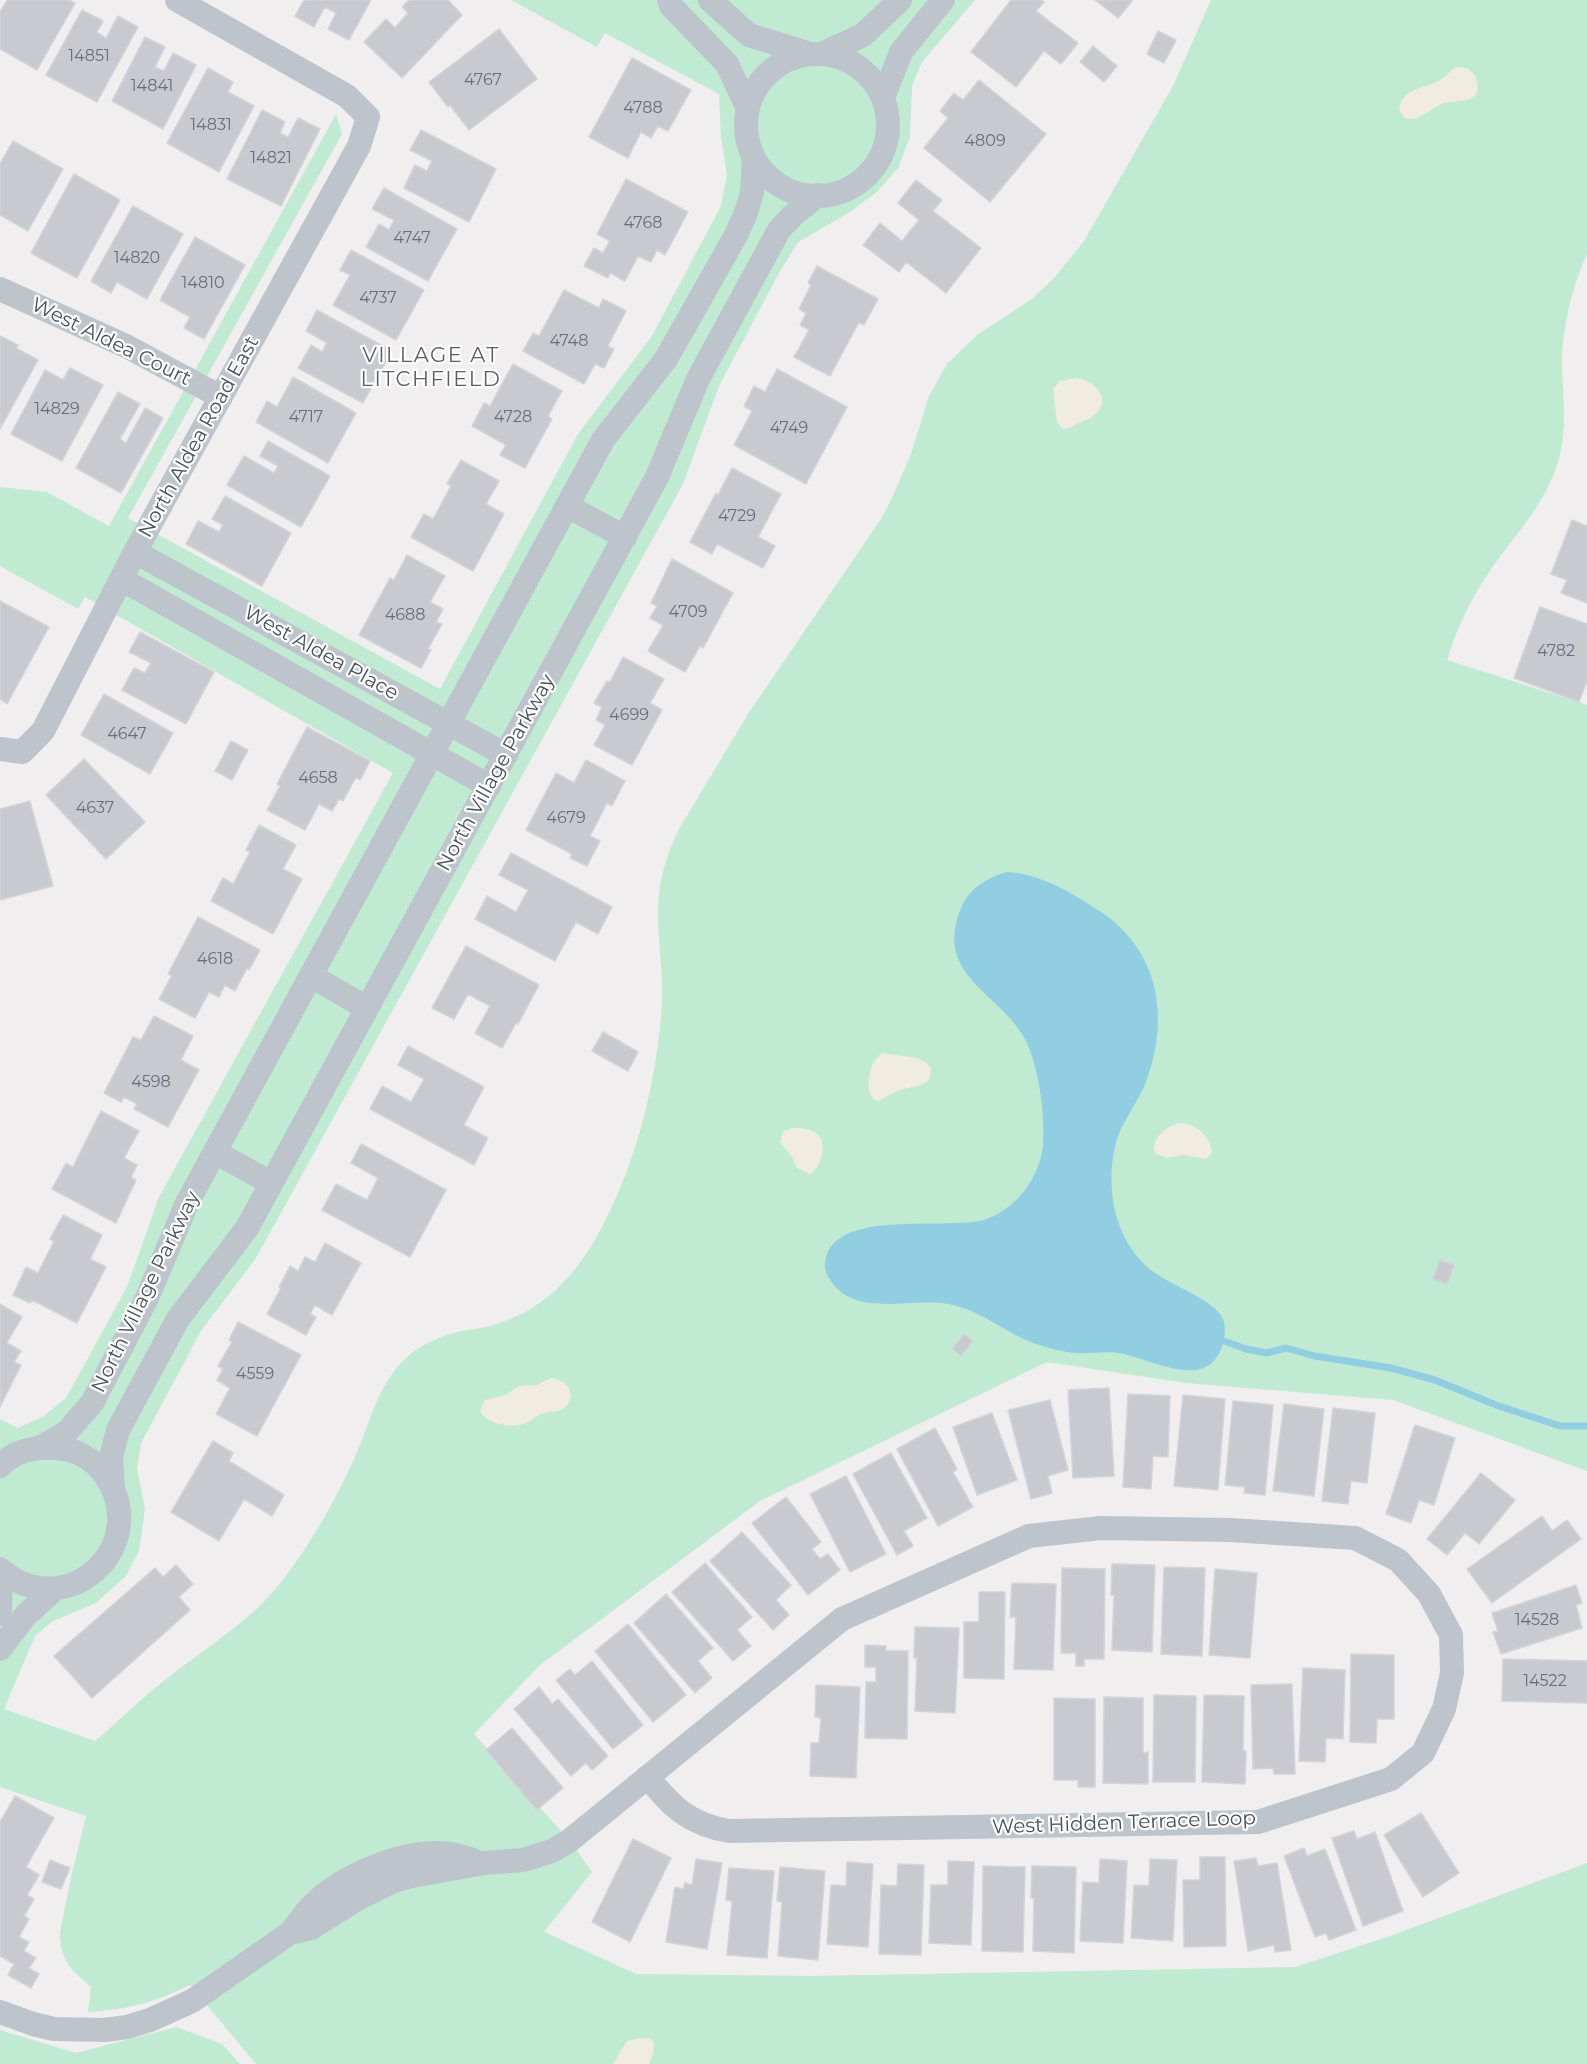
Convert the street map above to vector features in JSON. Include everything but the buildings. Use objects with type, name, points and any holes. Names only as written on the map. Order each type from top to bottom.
[{"type":"street","name":"North Aldea Road East","points":[[11,750],[43,731],[135,552],[359,146],[368,117],[347,96],[177,0]]},
{"type":"street","points":[[669,0],[671,6],[727,64],[747,109]]},
{"type":"street","points":[[710,0],[749,35],[816,54],[841,58],[859,67],[873,80],[883,98],[888,120],[886,143],[877,164],[861,180],[841,192],[818,195],[799,193],[781,186],[766,174],[754,158],[748,142],[747,109],[756,88],[770,71],[788,60],[816,54],[863,34],[900,0]]},
{"type":"street","points":[[883,98],[901,52],[943,0]]},
{"type":"street","name":"North Village Parkway","points":[[1,1464],[21,1452],[41,1447],[66,1433],[92,1403],[147,1298],[187,1203],[603,440],[666,359],[735,237],[746,213],[752,192],[754,158]]},
{"type":"street","name":"North Village Parkway","points":[[55,1589],[77,1583],[96,1571],[111,1553],[119,1532],[119,1509],[113,1487],[111,1457],[118,1430],[178,1319],[247,1228],[657,477],[698,379],[779,230],[818,195]]},
{"type":"street","name":"West Aldea Court","points":[[0,289],[126,346],[221,397]]},
{"type":"street","points":[[567,507],[625,537]]},
{"type":"street","name":"West Aldea Place","points":[[135,552],[506,754]]},
{"type":"street","name":"West Aldea Place","points":[[122,579],[489,786]]},
{"type":"street","points":[[311,976],[367,1008]]},
{"type":"street","points":[[215,1152],[271,1183]]},
{"type":"street","points":[[41,1447],[63,1448],[83,1455],[100,1469],[113,1487]]},
{"type":"street","name":"West Hidden Terrace Loop","points":[[0,2012],[54,2029],[105,2030],[127,2027],[150,2020],[192,2001],[290,1933],[308,1910],[352,1890],[383,1864],[416,1856],[451,1854],[484,1863],[523,1860],[552,1851],[569,1840],[842,1619],[1029,1536],[1101,1528],[1231,1530],[1355,1538],[1398,1560],[1429,1594],[1451,1635],[1452,1673],[1444,1710],[1423,1753],[1391,1779],[1258,1822],[729,1831],[713,1828],[683,1815],[647,1777]]},
{"type":"street","points":[[1,1570],[17,1581],[36,1587],[55,1589]]},
{"type":"street","points":[[0,1614],[1,1570]]},
{"type":"street","points":[[0,1649],[26,1615],[55,1589]]},
{"type":"green space","points":[[511,0],[975,0],[922,62],[912,86],[910,137],[898,168],[877,192],[847,214],[798,242],[779,273],[719,386],[683,484],[256,1258],[201,1331],[141,1443],[137,1468],[145,1509],[139,1551],[126,1576],[96,1603],[53,1621],[35,1636],[4,1709],[95,1741],[160,1684],[233,1629],[276,1589],[307,1546],[333,1502],[355,1457],[380,1396],[401,1363],[415,1351],[440,1337],[490,1326],[516,1317],[539,1304],[576,1269],[615,1201],[645,1112],[658,1045],[662,1000],[658,924],[659,891],[670,849],[679,829],[748,714],[881,519],[911,454],[929,396],[947,364],[977,335],[1032,299],[1054,278],[1084,241],[1173,86],[1211,0],[1587,0],[1587,254],[1572,294],[1564,337],[1563,440],[1551,481],[1535,510],[1495,563],[1474,596],[1447,660],[1587,705],[1587,1471],[1393,1400],[1186,1383],[1047,1362],[760,1501],[540,1665],[474,1734],[569,1840],[592,1872],[544,1932],[636,1974],[812,1976],[1295,1967],[1390,1936],[1587,1863],[1587,2064],[256,2064],[190,1985],[140,2004],[88,2012],[91,1987],[73,1971],[66,1961],[61,1947],[60,1932],[86,1816],[0,1787],[0,1419],[18,1428],[44,1416],[66,1398],[127,1287],[159,1197],[393,773],[85,597],[78,609],[0,566],[0,487],[47,492],[109,526],[336,114],[342,134],[128,518],[440,689],[578,434],[652,336],[721,206],[727,174],[721,138],[719,94],[605,33],[597,47]]},
{"type":"green space","points":[[176,2027],[222,2044],[240,2064],[0,2064],[0,2030],[76,2053]]},
{"type":"sand","points":[[1456,67],[1467,68],[1475,75],[1478,85],[1477,93],[1473,97],[1468,100],[1441,104],[1418,118],[1406,118],[1402,115],[1399,107],[1406,95],[1435,82]]},
{"type":"sand","points":[[1077,378],[1094,385],[1101,395],[1101,406],[1098,412],[1090,418],[1063,429],[1057,423],[1053,389],[1060,381]]},
{"type":"sand","points":[[883,1053],[917,1058],[926,1062],[931,1069],[929,1080],[922,1085],[899,1090],[878,1101],[870,1093],[869,1078],[874,1063]]},
{"type":"sand","points":[[1181,1123],[1197,1128],[1206,1136],[1212,1152],[1207,1159],[1183,1155],[1166,1158],[1155,1153],[1155,1142],[1161,1133]]},
{"type":"sand","points":[[792,1128],[802,1128],[817,1134],[822,1143],[820,1161],[810,1174],[797,1168],[792,1157],[780,1142],[783,1132]]},
{"type":"sand","points":[[550,1378],[561,1380],[570,1391],[569,1401],[561,1410],[541,1414],[523,1424],[511,1425],[493,1422],[480,1411],[485,1400],[505,1395],[519,1386],[537,1385]]},
{"type":"sand","points":[[640,2038],[651,2039],[654,2043],[653,2055],[649,2064],[613,2064],[627,2041]]},
{"type":"water","points":[[1007,872],[1020,873],[1043,880],[1098,910],[1119,926],[1136,945],[1147,966],[1155,989],[1158,1013],[1157,1037],[1144,1087],[1116,1142],[1111,1176],[1113,1199],[1122,1233],[1144,1264],[1213,1307],[1222,1317],[1225,1326],[1224,1338],[1218,1356],[1208,1366],[1195,1370],[1180,1370],[1118,1353],[1076,1353],[1056,1350],[1025,1340],[975,1313],[953,1305],[869,1303],[853,1299],[840,1291],[826,1272],[827,1254],[837,1240],[854,1232],[874,1227],[898,1224],[967,1223],[984,1220],[1006,1209],[1016,1200],[1037,1169],[1043,1145],[1043,1119],[1040,1091],[1030,1051],[1014,1023],[973,981],[962,966],[955,949],[955,930],[962,906],[969,894],[980,884]]},
{"type":"waterway","points":[[1224,1341],[1267,1353],[1286,1348],[1315,1356],[1391,1368],[1435,1380],[1496,1405],[1560,1426],[1587,1426]]},
{"type":"district","name":"VILLAGE AT LITCHFIELD","points":[[431,368]]}]
